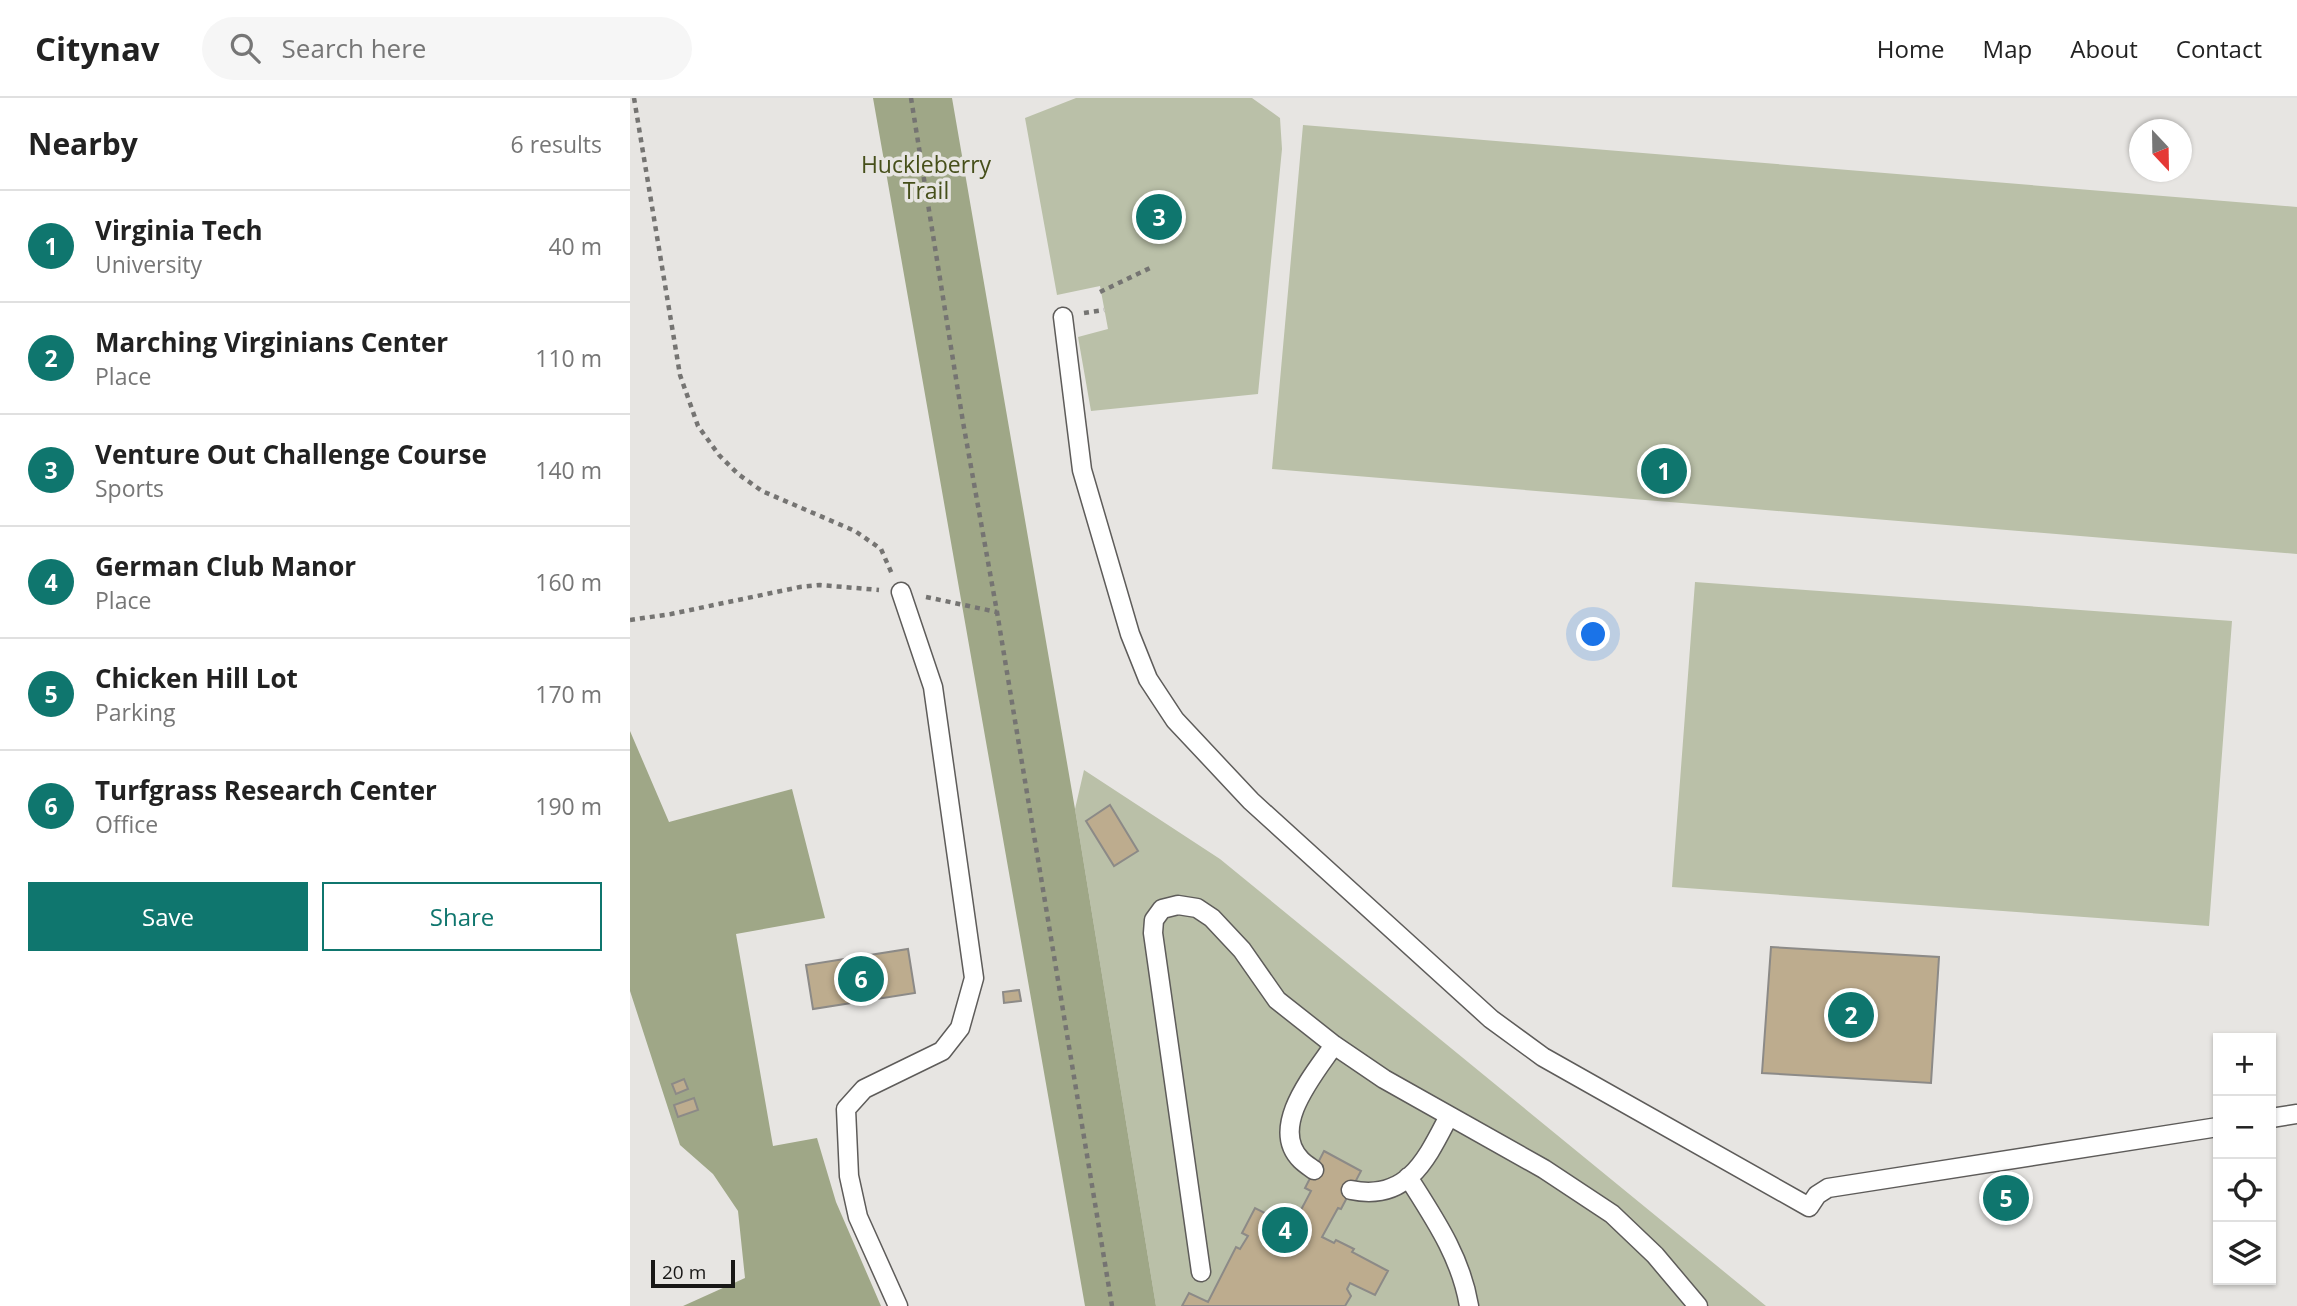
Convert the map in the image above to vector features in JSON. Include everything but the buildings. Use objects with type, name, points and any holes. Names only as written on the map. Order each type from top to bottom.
[{"type":"lane","points":[[1063,317],[1082,470],[1130,634],[1148,678],[1175,720],[1251,801],[1491,1019],[1543,1057],[1809,1206],[1817,1195],[1828,1188],[2213,1127]]},
{"type":"lane","points":[[898,1306],[858,1217],[849,1176],[846,1109],[864,1089],[942,1051],[960,1028],[974,978],[933,687],[901,592]]},
{"type":"lane","points":[[1201,1272],[1153,933],[1154,920],[1162,909],[1178,905],[1197,908],[1212,918],[1242,950],[1277,1000],[1334,1045],[1384,1079],[1544,1169],[1612,1214],[1655,1255],[1698,1306]]},
{"type":"lane","points":[[1314,1170],[1299,1158],[1292,1143],[1289,1124],[1304,1089],[1334,1045]]},
{"type":"lane","points":[[2276,1117],[2297,1114]]},
{"type":"lane","points":[[1351,1190],[1381,1193],[1394,1188],[1420,1166],[1449,1116]]},
{"type":"lane","points":[[1408,1177],[1451,1246],[1467,1290],[1469,1306]]},
{"type":"path","points":[[634,98],[680,375],[698,426],[729,465],[762,491],[855,531],[881,549],[901,592]]},
{"type":"path","points":[[911,98],[1112,1306]]},
{"type":"path","points":[[1100,292],[1150,268]]},
{"type":"path","points":[[630,620],[820,585],[901,592],[997,612]]},
{"type":"green space","name":"Huckleberry Trail","points":[[873,98],[952,98],[1075,809],[1156,1306],[1085,1306]]},
{"type":"green space","points":[[1076,98],[1252,98],[1280,118],[1282,149],[1258,394],[1091,411],[1078,337],[1108,329],[1100,286],[1057,295],[1025,118]]},
{"type":"green space","points":[[1303,125],[2297,207],[2297,554],[1272,469]]},
{"type":"green space","points":[[1695,582],[2232,621],[2209,926],[1672,887]]},
{"type":"green space","points":[[630,731],[669,822],[792,789],[825,918],[736,934],[773,1146],[817,1138],[836,1202],[881,1306],[683,1306],[745,1278],[738,1211],[713,1174],[680,1145],[630,991]]},
{"type":"green space","points":[[1084,770],[1220,859],[1766,1306],[1156,1306],[1075,809]]},
{"type":"place","name":"Venture Out Challenge Course","points":[[1159,217]]},
{"type":"place","name":"Virginia Tech","points":[[1664,471]]},
{"type":"place","name":"Turfgrass Research Center","points":[[861,979]]},
{"type":"place","name":"Marching Virginians Center","points":[[1851,1015]]},
{"type":"place","name":"Chicken Hill Lot","points":[[2006,1198]]},
{"type":"place","name":"German Club Manor","points":[[1285,1230]]}]
